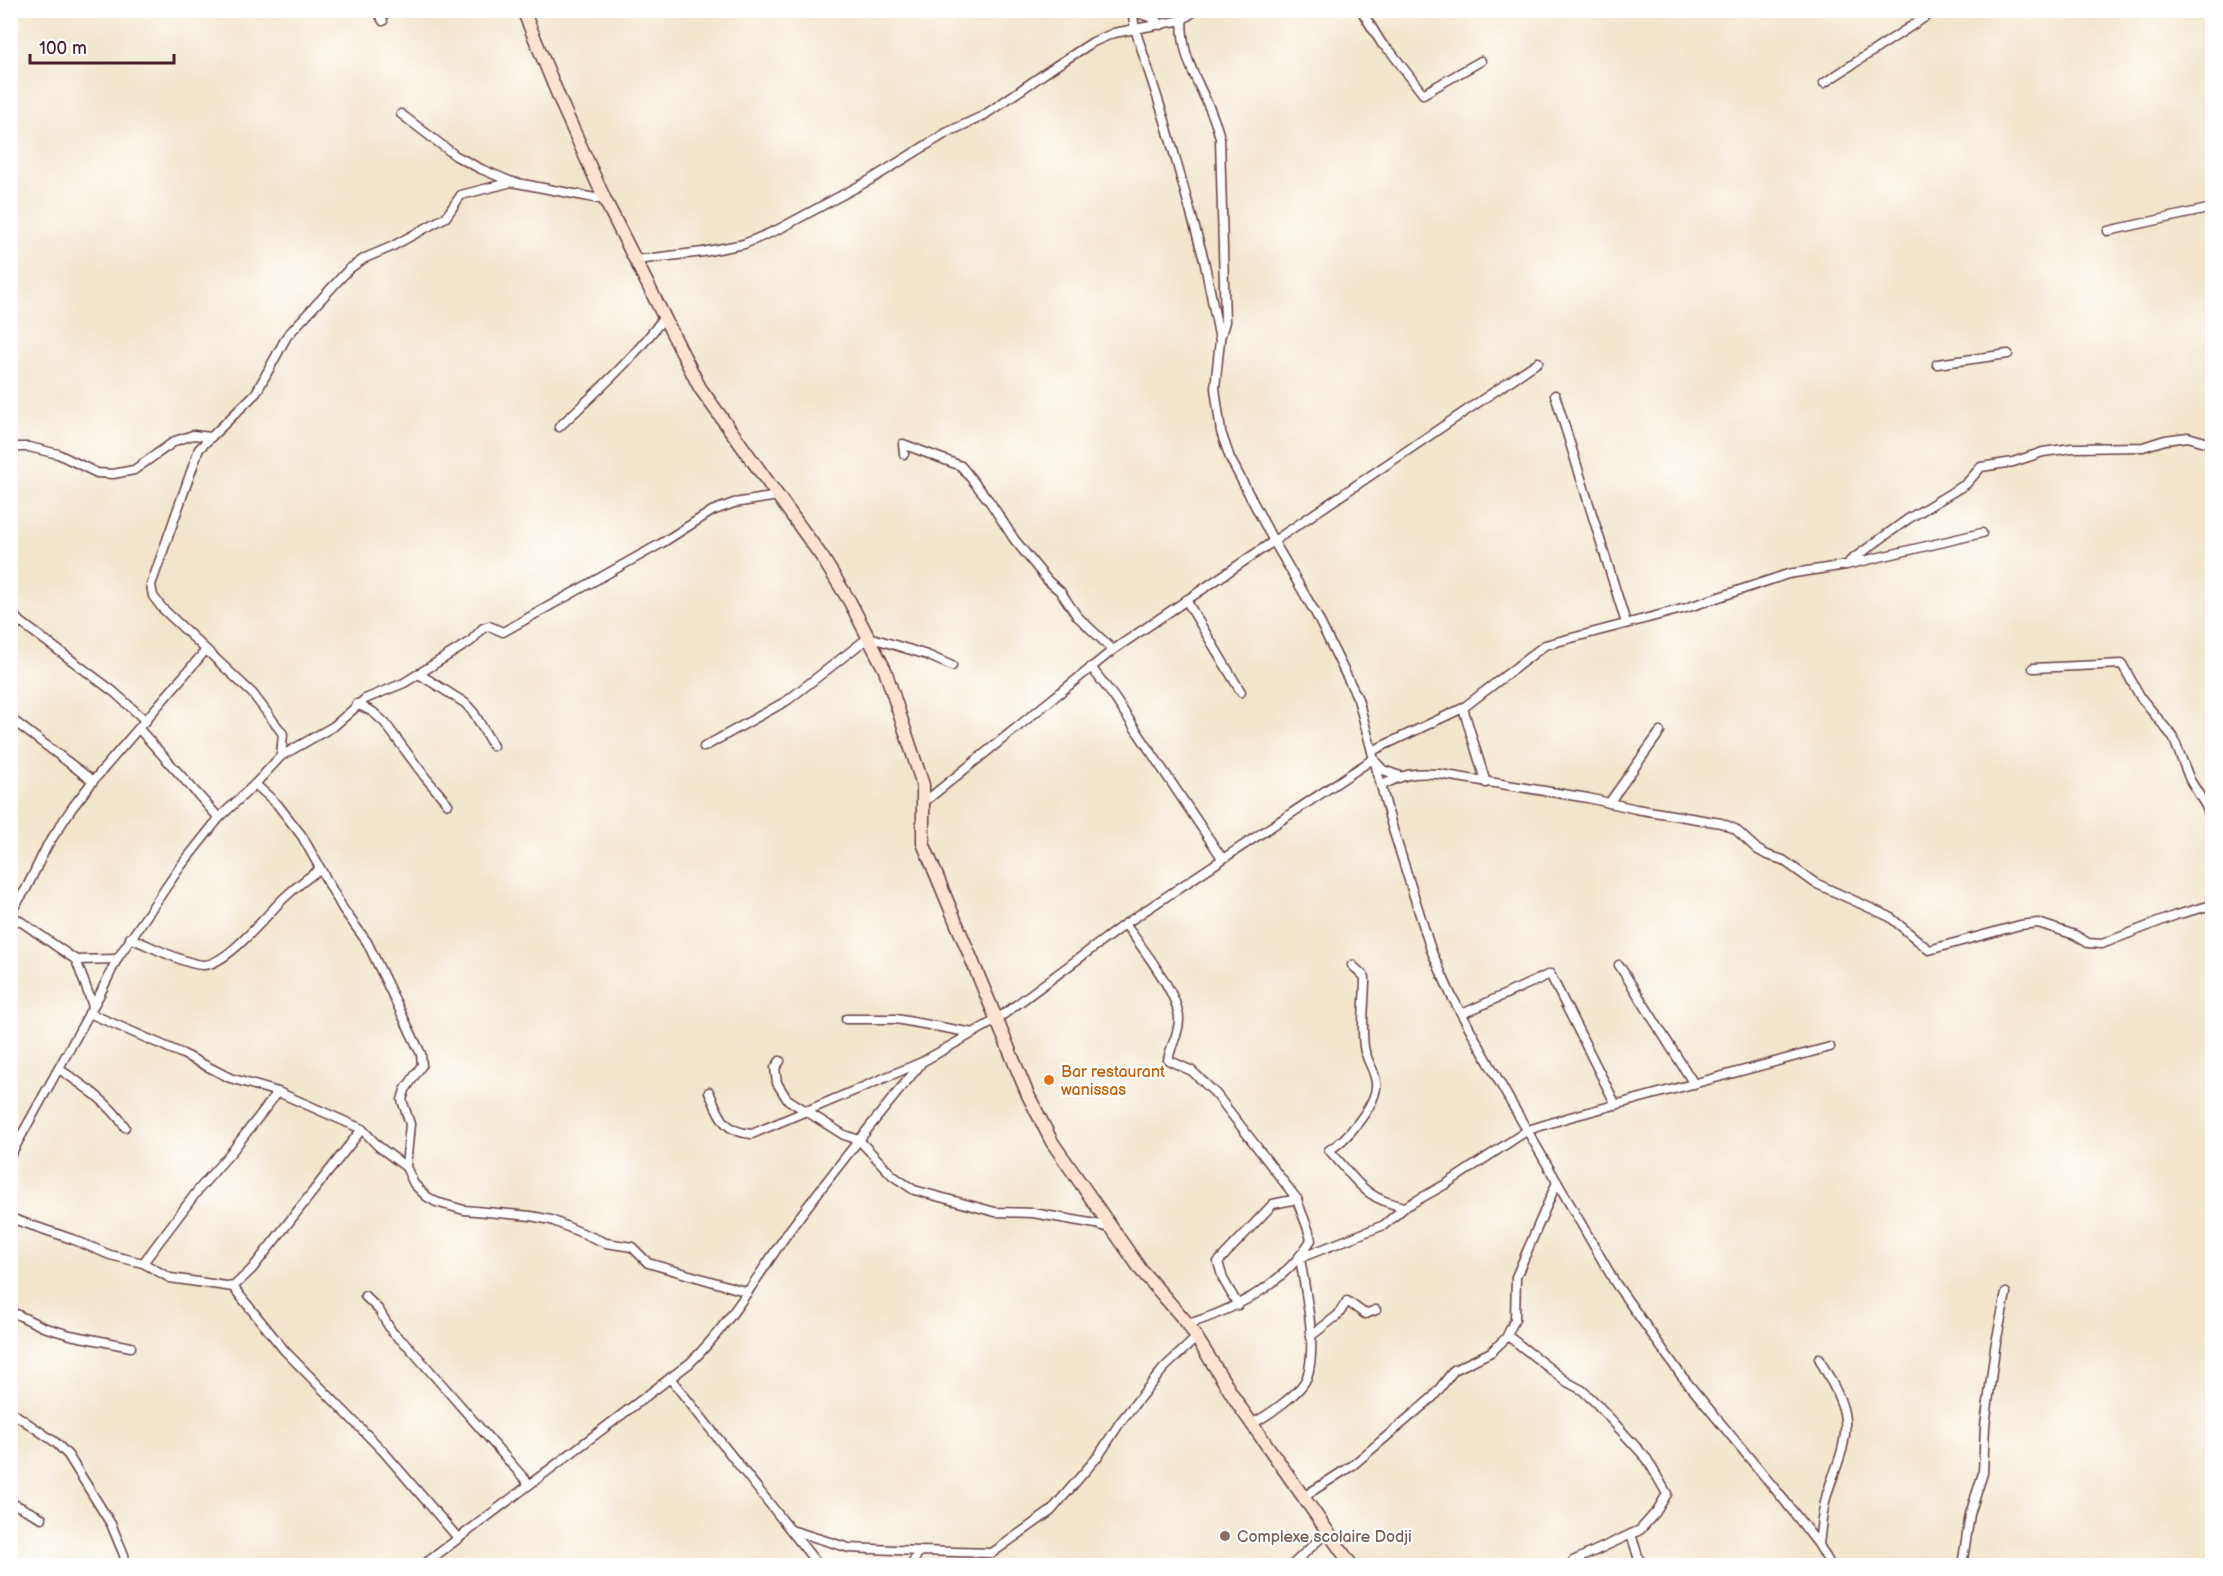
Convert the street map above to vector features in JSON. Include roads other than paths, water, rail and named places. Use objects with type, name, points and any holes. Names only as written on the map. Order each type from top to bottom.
[{"type":"main road","points":[[524,10],[563,107],[605,200],[700,388],[822,557],[850,602],[868,637],[895,696],[922,785],[923,843],[1028,1095],[1052,1142],[1141,1270],[1188,1324],[1251,1424],[1352,1566]]},
{"type":"street","points":[[10,14],[14,10]]},
{"type":"street","points":[[377,10],[384,21]]},
{"type":"street","points":[[636,260],[703,252],[744,244],[777,230],[870,180],[945,133],[983,116],[1039,76],[1093,42],[1114,33],[1161,24],[1196,10]]},
{"type":"street","points":[[1361,10],[1382,44],[1391,52],[1423,94],[1481,61]]},
{"type":"street","points":[[1824,83],[1936,10]]},
{"type":"street","points":[[1161,24],[1155,19],[1132,11],[1135,29],[1165,121],[1204,260],[1220,340]]},
{"type":"street","points":[[1183,15],[1189,65],[1217,126],[1221,144],[1225,322],[1220,340],[1215,388],[1221,432],[1230,458],[1273,540],[1316,614],[1358,699],[1414,901],[1431,950],[1462,1014],[1616,1284],[1681,1375],[1784,1500],[1819,1545],[1831,1566]]},
{"type":"street","points":[[401,114],[456,156],[481,170],[512,182],[605,200]]},
{"type":"street","points":[[300,745],[283,734],[253,694],[162,608],[153,596],[151,585],[199,449],[256,393],[287,336],[349,268],[446,217],[461,195],[512,182]]},
{"type":"street","points":[[2108,231],[2212,208]]},
{"type":"street","points":[[559,427],[645,343],[664,317]]},
{"type":"street","points":[[1937,364],[2008,354]]},
{"type":"street","points":[[923,803],[1113,650],[1538,362]]},
{"type":"street","points":[[1555,395],[1626,623]]},
{"type":"street","points":[[10,447],[29,447],[48,452],[97,473],[113,474],[134,470],[175,441],[193,435],[211,437]]},
{"type":"street","points":[[1846,565],[1908,519],[1966,484],[1980,467],[2013,462],[2043,452],[2072,448],[2143,447],[2165,440],[2188,437],[2212,444]]},
{"type":"street","points":[[904,453],[903,444],[961,466],[1048,581],[1060,591],[1077,616],[1113,650]]},
{"type":"street","points":[[10,1156],[130,938],[180,867],[219,818],[281,756],[334,726],[365,699],[404,683],[419,674],[471,641],[483,628],[489,626],[503,632],[662,543],[712,511],[734,502],[778,496]]},
{"type":"street","points":[[709,1092],[722,1120],[735,1131],[745,1134],[758,1133],[922,1062],[996,1020],[1125,924],[1373,755],[1463,708],[1545,645],[1686,608],[1788,574],[1846,565],[1982,533]]},
{"type":"street","points":[[1186,600],[1241,692]]},
{"type":"street","points":[[10,614],[114,692],[146,721]]},
{"type":"street","points":[[704,747],[788,700],[868,637],[927,655],[952,666]]},
{"type":"street","points":[[117,959],[76,960],[10,914],[26,889],[47,846],[93,781],[206,650]]},
{"type":"street","points":[[2033,668],[2122,664],[2141,698],[2173,737],[2190,780],[2206,806],[2212,822]]},
{"type":"street","points":[[1091,667],[1114,697],[1222,858]]},
{"type":"street","points":[[419,674],[465,704],[474,713],[493,746]]},
{"type":"street","points":[[357,704],[374,712],[385,723],[448,804]]},
{"type":"street","points":[[1463,708],[1486,783]]},
{"type":"street","points":[[10,718],[93,781]]},
{"type":"street","points":[[139,729],[219,818]]},
{"type":"street","points":[[1609,803],[1660,732]]},
{"type":"street","points":[[281,756],[283,734]]},
{"type":"street","points":[[1373,755],[1383,770],[1400,776]]},
{"type":"street","points":[[1381,786],[1400,776],[1421,773],[1439,774],[1710,819],[1735,829],[1758,850],[1783,860],[1815,883],[1890,917],[1929,950],[2038,923],[2088,942],[2102,944],[2176,915],[2212,905]]},
{"type":"street","points":[[255,784],[277,804],[302,836],[343,909],[367,942],[421,1053],[422,1066],[402,1096],[410,1124],[406,1167]]},
{"type":"street","points":[[130,938],[192,963],[204,965],[213,962],[245,941],[283,899],[304,880],[320,870]]},
{"type":"street","points":[[1125,924],[1160,974],[1177,1009],[1179,1022],[1168,1060],[1192,1071],[1216,1094],[1297,1199],[1311,1240],[1300,1258],[1268,1287],[1238,1305],[1188,1324]]},
{"type":"street","points":[[76,960],[92,1010],[230,1078],[278,1092],[362,1129],[378,1146],[406,1167],[418,1189],[436,1202],[464,1210],[552,1220],[606,1243],[632,1247],[648,1263],[748,1292]]},
{"type":"street","points":[[1353,965],[1365,977],[1364,1047],[1375,1076],[1376,1090],[1371,1103],[1358,1121],[1338,1144],[1329,1150],[1368,1193],[1385,1202],[1405,1207]]},
{"type":"street","points":[[1618,965],[1694,1084]]},
{"type":"street","points":[[1462,1014],[1550,974],[1616,1105]]},
{"type":"street","points":[[846,1019],[896,1020],[973,1033]]},
{"type":"street","points":[[1300,1258],[1384,1225],[1405,1207],[1446,1184],[1528,1130],[1830,1047]]},
{"type":"street","points":[[780,1060],[775,1071],[781,1090],[787,1099],[844,1135],[859,1140],[900,1182],[921,1193],[952,1199],[995,1212],[1033,1213],[1096,1224],[1113,1230]]},
{"type":"street","points":[[422,1566],[670,1378],[702,1351],[748,1292],[813,1199],[922,1062]]},
{"type":"street","points":[[59,1069],[87,1088],[118,1116],[125,1127]]},
{"type":"street","points":[[143,1263],[199,1189],[278,1092]]},
{"type":"street","points":[[233,1287],[252,1269],[362,1129]]},
{"type":"street","points":[[1303,1497],[1353,1465],[1433,1397],[1454,1370],[1491,1352],[1508,1336],[1515,1319],[1516,1277],[1557,1182]]},
{"type":"street","points":[[1238,1305],[1223,1279],[1218,1262],[1273,1204],[1297,1199]]},
{"type":"street","points":[[10,1218],[72,1239],[110,1255],[143,1263],[170,1278],[233,1287],[285,1350],[383,1451],[458,1538]]},
{"type":"street","points":[[1251,1424],[1270,1415],[1307,1379],[1311,1336],[1300,1258]]},
{"type":"street","points":[[1962,1566],[1970,1514],[1983,1473],[1985,1426],[1992,1370],[2006,1293]]},
{"type":"street","points":[[365,1296],[379,1310],[392,1332],[409,1347],[529,1484]]},
{"type":"street","points":[[1311,1336],[1338,1314],[1347,1301],[1365,1314],[1376,1310]]},
{"type":"street","points":[[10,1311],[43,1327],[70,1335],[131,1347]]},
{"type":"street","points":[[1508,1336],[1567,1382],[1582,1390],[1647,1459],[1667,1494],[1656,1512],[1640,1530],[1573,1561],[1570,1566]]},
{"type":"street","points":[[790,1529],[849,1548],[992,1553],[1051,1511],[1099,1455],[1121,1421],[1164,1368],[1196,1338]]},
{"type":"street","points":[[1819,1358],[1839,1397],[1845,1428],[1843,1451],[1822,1514],[1819,1545]]},
{"type":"street","points":[[670,1378],[819,1566]]},
{"type":"street","points":[[10,1411],[55,1442],[68,1455],[111,1524],[124,1555],[126,1566]]},
{"type":"street","points":[[10,1502],[42,1518]]},
{"type":"street","points":[[1291,1566],[1328,1531]]},
{"type":"street","points":[[1631,1534],[1641,1566]]},
{"type":"street","points":[[911,1566],[919,1551]]},
{"type":"place","name":"Bar restaurant wanissas","points":[[1049,1080]]},
{"type":"place","name":"Complexe scolaire Dodji","points":[[1225,1536]]}]
